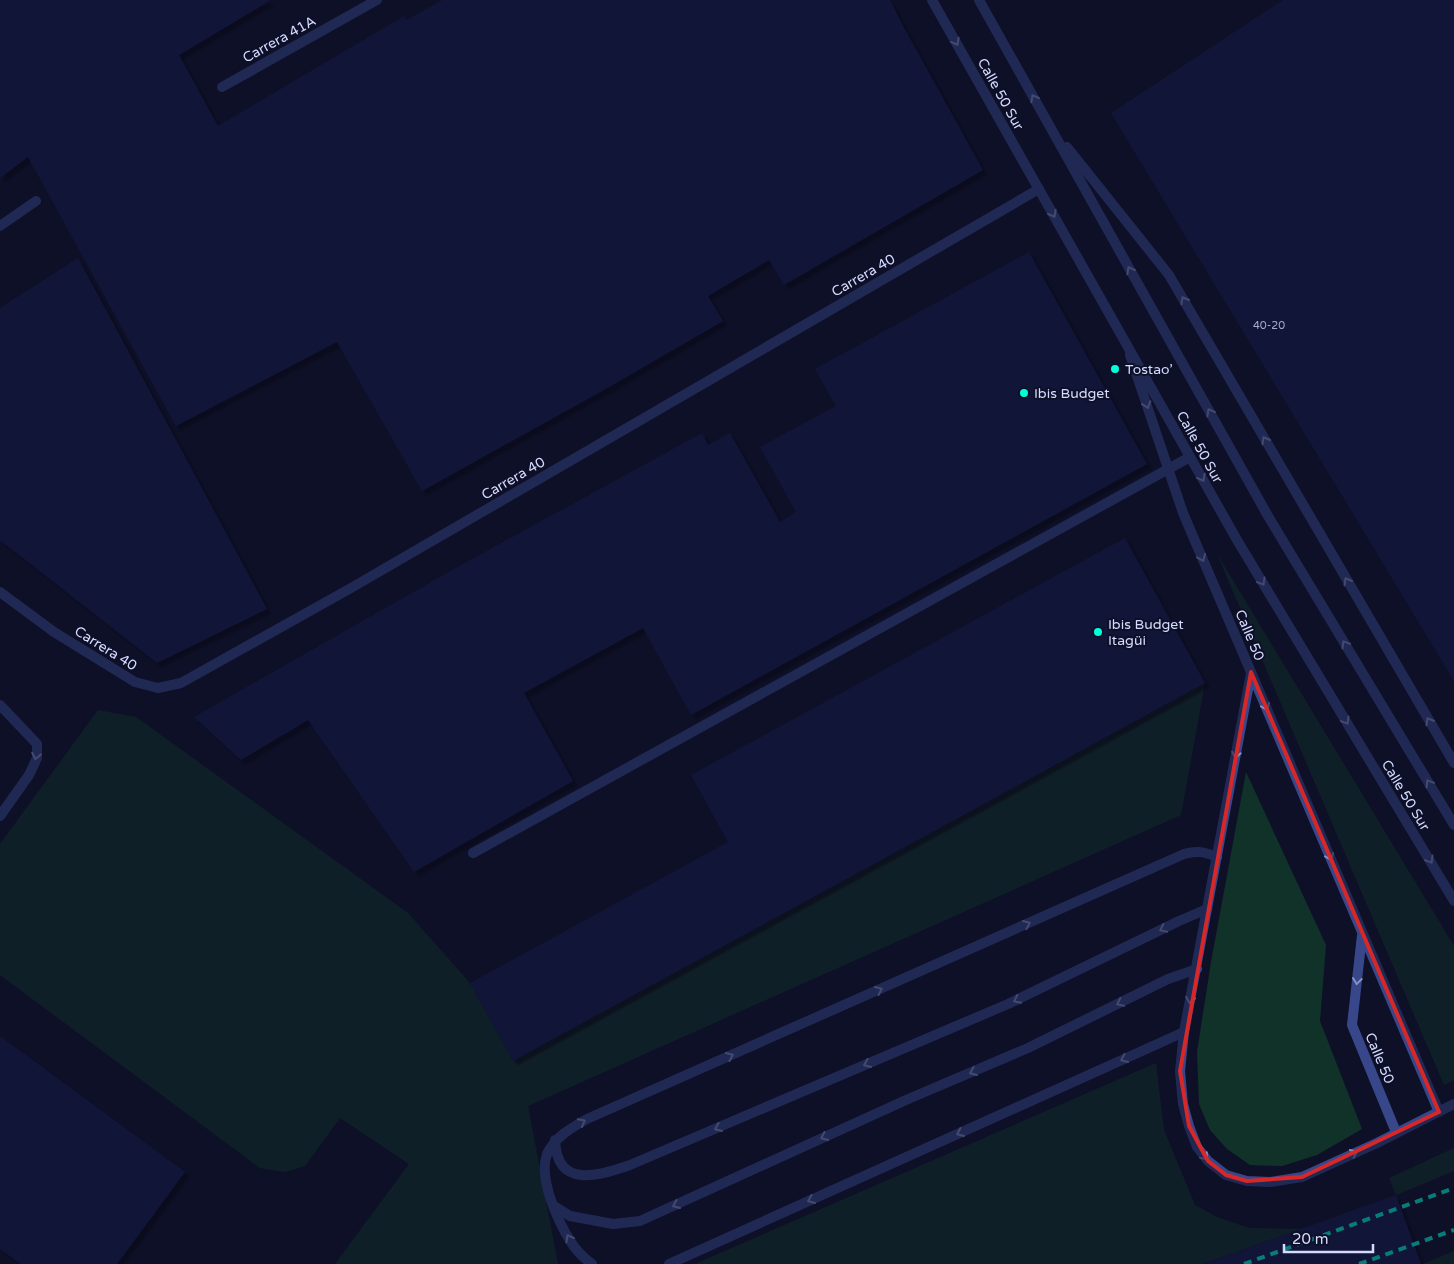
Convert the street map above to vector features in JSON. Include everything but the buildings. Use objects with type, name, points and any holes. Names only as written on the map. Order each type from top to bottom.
[{"type":"street","name":"Carrera 41A","points":[[222,87],[377,0]]},
{"type":"street","name":"Calle 50 Sur","points":[[932,0],[1236,540],[1454,901]]},
{"type":"street","name":"Calle 50 Sur","points":[[979,0],[1268,516],[1454,825]]},
{"type":"street","points":[[1048,124],[1169,275],[1454,763]]},
{"type":"street","name":"Carrera 40","points":[[0,592],[54,632],[135,682],[158,688],[181,683],[351,588],[1039,189]]},
{"type":"street","points":[[0,226],[36,201]]},
{"type":"street","name":"Calle 50","points":[[1125,343],[1183,513],[1439,1112]]},
{"type":"street","points":[[473,853],[1190,457]]},
{"type":"street","points":[[1251,672],[1184,1032],[1180,1071],[1183,1104],[1189,1126],[1198,1147],[1208,1161],[1226,1174],[1247,1181],[1270,1182],[1302,1177],[1377,1143],[1454,1104]]},
{"type":"street","points":[[0,705],[37,744],[37,758],[29,775],[0,816]]},
{"type":"street","points":[[592,1264],[583,1257],[571,1242],[547,1191],[546,1156],[555,1140],[569,1129],[587,1119],[1184,854],[1195,851],[1217,857]]},
{"type":"street","points":[[555,1140],[558,1159],[569,1171],[582,1176],[608,1173],[1008,1004],[1207,909]]},
{"type":"street","name":"Calle 50","points":[[1362,933],[1352,1025],[1396,1132]]},
{"type":"street","points":[[553,1206],[570,1216],[613,1224],[640,1221],[906,1100],[1028,1048],[1168,980],[1196,969]]},
{"type":"street","points":[[669,1264],[1184,1032]]},
{"type":"highlighted area","points":[[1251,672],[1439,1112],[1302,1177],[1247,1181],[1226,1175],[1208,1161],[1189,1126],[1180,1071]]},
{"type":"green space","points":[[1217,554],[1454,946],[1454,1080],[1444,1085]]},
{"type":"green space","points":[[1205,683],[1181,815],[528,1106],[558,1264],[335,1264],[409,1164],[340,1118],[305,1166],[285,1172],[260,1168],[0,975],[0,844],[98,710],[136,717],[408,913],[470,983],[513,1061]]},
{"type":"green space","points":[[1246,772],[1326,945],[1320,1021],[1362,1129],[1317,1155],[1282,1166],[1250,1165],[1227,1149],[1210,1130],[1199,1104],[1197,1052],[1211,962]]},
{"type":"green space","points":[[1156,1063],[1164,1130],[1195,1205],[1217,1217],[1249,1228],[1301,1229],[1202,1264],[695,1264]]},
{"type":"green space","points":[[1454,1148],[1454,1171],[1396,1195],[1389,1178]]},
{"type":"green space","points":[[1454,1251],[1454,1264],[1423,1264]]},
{"type":"railway","points":[[1244,1264],[1454,1188]]},
{"type":"railway","points":[[1359,1264],[1454,1230]]},
{"type":"place","name":"Tostao’","points":[[1115,369]]},
{"type":"place","name":"Ibis Budget","points":[[1024,393]]},
{"type":"place","name":"Ibis Budget Itagüi","points":[[1098,632]]}]
